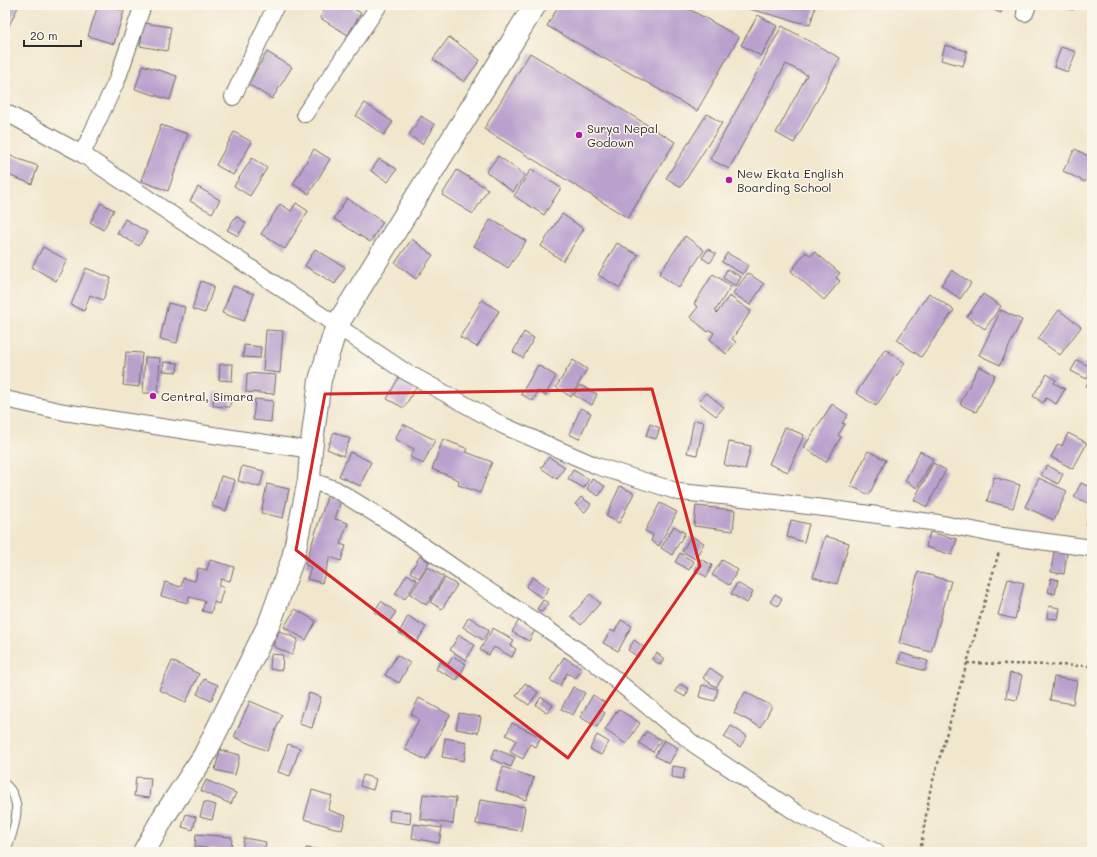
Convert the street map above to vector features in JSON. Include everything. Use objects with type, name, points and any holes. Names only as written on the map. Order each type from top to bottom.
[{"type":"main road","points":[[144,852],[164,816],[204,756],[270,622],[293,558],[309,480],[311,450],[320,380],[336,325],[535,5]]},
{"type":"street","points":[[82,154],[117,80],[143,5]]},
{"type":"street","points":[[233,97],[276,5]]},
{"type":"street","points":[[305,114],[379,5]]},
{"type":"street","points":[[5,112],[82,154],[401,369],[504,426],[597,466],[679,492],[743,498],[938,523],[1003,536],[1092,548]]},
{"type":"street","points":[[5,398],[64,412],[311,450]]},
{"type":"street","points":[[309,480],[335,489],[390,523],[469,578],[547,629],[589,658],[695,744],[800,815],[876,852]]},
{"type":"lane","points":[[5,784],[16,800],[16,818],[6,852]]},
{"type":"path","points":[[920,852],[930,791],[1003,536]]},
{"type":"path","points":[[967,663],[1092,666]]},
{"type":"highlighted area","points":[[652,389],[700,566],[568,758],[296,550],[325,394]]},
{"type":"building","points":[[5,5],[14,5],[18,7],[5,34]]},
{"type":"building","points":[[98,5],[105,5],[124,11],[114,44],[88,36]]},
{"type":"building","points":[[327,5],[347,5],[361,13],[348,35],[320,18]]},
{"type":"building","name":"Surya Nepal Godown","points":[[559,5],[682,5],[739,37],[697,111],[547,26]]},
{"type":"building","points":[[734,5],[816,5],[810,25]]},
{"type":"building","points":[[982,5],[1004,5],[1001,13]]},
{"type":"building","points":[[1058,5],[1074,5],[1073,10]]},
{"type":"building","points":[[758,15],[777,26],[761,56],[741,45]]},
{"type":"building","points":[[144,23],[171,27],[167,51],[140,46]]},
{"type":"building","points":[[782,26],[840,58],[794,143],[776,133],[807,75],[786,64],[729,169],[710,159]]},
{"type":"building","points":[[449,37],[480,60],[464,82],[433,59]]},
{"type":"building","points":[[945,45],[967,51],[963,66],[941,60]]},
{"type":"building","points":[[1061,47],[1076,52],[1068,72],[1054,67]]},
{"type":"building","points":[[267,52],[292,67],[272,99],[248,84]]},
{"type":"building","name":"Surya Nepal Godown","points":[[530,53],[675,142],[628,218],[484,129]]},
{"type":"building","points":[[143,65],[177,76],[170,100],[135,89]]},
{"type":"building","points":[[365,103],[393,122],[384,135],[356,116]]},
{"type":"building","points":[[707,114],[722,123],[681,187],[666,178]]},
{"type":"building","points":[[421,116],[435,125],[422,144],[409,135]]},
{"type":"building","points":[[161,125],[188,134],[168,191],[141,181]]},
{"type":"building","points":[[234,132],[252,142],[233,175],[216,165]]},
{"type":"building","points":[[314,149],[330,159],[309,194],[293,184]]},
{"type":"building","points":[[1075,149],[1092,158],[1092,168],[1085,182],[1063,171]]},
{"type":"building","points":[[8,155],[38,166],[32,184],[5,174],[5,164]]},
{"type":"building","points":[[498,156],[525,175],[513,192],[486,172]]},
{"type":"building","points":[[252,158],[267,168],[250,196],[234,186]]},
{"type":"building","points":[[379,159],[397,169],[388,182],[371,171]]},
{"type":"building","points":[[531,169],[561,188],[544,215],[514,196]]},
{"type":"building","points":[[457,170],[488,189],[473,214],[442,195]]},
{"type":"building","points":[[198,187],[220,200],[212,213],[190,201]]},
{"type":"building","points":[[347,198],[383,222],[370,242],[334,219]]},
{"type":"building","points":[[101,203],[114,210],[103,230],[90,222]]},
{"type":"building","points":[[296,203],[308,211],[285,249],[261,234],[280,204],[291,211]]},
{"type":"building","points":[[562,214],[584,229],[563,261],[541,246]]},
{"type":"building","points":[[236,216],[246,223],[238,236],[227,230]]},
{"type":"building","points":[[125,219],[147,232],[139,246],[117,233]]},
{"type":"building","points":[[491,219],[526,241],[508,268],[474,246]]},
{"type":"building","points":[[685,236],[704,250],[679,288],[659,274]]},
{"type":"building","points":[[412,239],[433,255],[416,279],[395,263]]},
{"type":"building","points":[[617,243],[638,255],[620,288],[598,275]]},
{"type":"building","points":[[43,247],[67,260],[56,281],[32,267]]},
{"type":"building","points":[[315,249],[345,267],[335,284],[305,266]]},
{"type":"building","points":[[708,249],[716,254],[710,263],[702,258]]},
{"type":"building","points":[[806,252],[811,256],[815,252],[840,273],[836,278],[840,281],[824,300],[791,271]]},
{"type":"building","points":[[727,253],[748,265],[743,274],[722,262]]},
{"type":"building","points":[[86,268],[111,278],[103,300],[90,295],[84,311],[71,305]]},
{"type":"building","points":[[727,269],[741,277],[736,286],[723,278]]},
{"type":"building","points":[[952,270],[971,283],[960,299],[941,285]]},
{"type":"building","points":[[748,273],[764,284],[750,305],[733,293]]},
{"type":"building","points":[[713,274],[731,286],[715,311],[717,313],[729,296],[751,311],[732,339],[736,342],[726,354],[710,339],[714,333],[710,330],[708,332],[690,317],[698,307],[694,304]]},
{"type":"building","points":[[201,281],[214,286],[205,313],[192,309]]},
{"type":"building","points":[[233,286],[254,294],[244,321],[222,313]]},
{"type":"building","points":[[929,293],[954,310],[921,357],[897,340]]},
{"type":"building","points":[[983,294],[1001,306],[985,329],[967,317]]},
{"type":"building","points":[[482,300],[499,311],[477,347],[460,337]]},
{"type":"building","points":[[168,303],[185,307],[177,343],[160,339]]},
{"type":"building","points":[[1001,310],[1022,320],[1000,365],[979,355]]},
{"type":"building","points":[[1059,310],[1081,327],[1060,355],[1038,339]]},
{"type":"building","points":[[266,330],[283,331],[280,373],[263,371]]},
{"type":"building","points":[[524,332],[534,338],[523,358],[513,352]]},
{"type":"building","points":[[244,345],[261,347],[260,358],[243,357]]},
{"type":"building","points":[[885,349],[905,363],[876,406],[856,393]]},
{"type":"building","points":[[126,352],[142,353],[139,387],[123,385]]},
{"type":"building","points":[[145,357],[160,358],[158,393],[143,393]]},
{"type":"building","points":[[573,360],[587,369],[571,397],[556,387]]},
{"type":"building","points":[[1077,360],[1092,368],[1087,379],[1071,371]]},
{"type":"building","points":[[164,362],[178,363],[177,372],[163,371]]},
{"type":"building","points":[[220,364],[233,364],[232,381],[219,380]]},
{"type":"building","points":[[538,365],[556,376],[545,396],[538,391],[533,401],[521,394]]},
{"type":"building","points":[[979,366],[995,375],[976,412],[960,404]]},
{"type":"building","points":[[247,373],[276,375],[274,394],[246,392]]},
{"type":"building","points":[[1047,374],[1056,380],[1054,383],[1065,389],[1056,404],[1046,398],[1043,403],[1033,396]]},
{"type":"building","points":[[1092,376],[1092,390],[1086,386]]},
{"type":"building","points":[[399,377],[416,387],[404,408],[387,399]]},
{"type":"building","points":[[580,385],[597,394],[592,405],[574,395]]},
{"type":"building","points":[[214,392],[231,394],[230,407],[213,406]]},
{"type":"building","points":[[706,393],[724,407],[716,416],[698,402]]},
{"type":"building","points":[[255,399],[273,401],[271,422],[253,420]]},
{"type":"building","points":[[832,404],[848,415],[842,423],[845,424],[838,435],[841,437],[826,462],[804,447]]},
{"type":"building","points":[[581,408],[591,413],[579,439],[569,434]]},
{"type":"building","points":[[694,420],[704,422],[697,455],[687,453]]},
{"type":"building","points":[[403,424],[435,440],[423,464],[410,457],[414,449],[395,439]]},
{"type":"building","points":[[650,424],[660,428],[656,439],[646,436]]},
{"type":"building","points":[[785,427],[804,435],[788,472],[769,464]]},
{"type":"building","points":[[334,432],[350,439],[343,456],[327,449]]},
{"type":"building","points":[[1068,433],[1087,443],[1073,469],[1051,457],[1058,444],[1062,446]]},
{"type":"building","points":[[443,439],[468,449],[466,452],[492,462],[480,493],[458,485],[459,480],[432,469]]},
{"type":"building","points":[[729,442],[751,446],[745,470],[724,465]]},
{"type":"building","points":[[868,451],[886,460],[869,495],[851,486]]},
{"type":"building","points":[[920,451],[933,459],[917,488],[905,481]]},
{"type":"building","points":[[350,452],[371,462],[360,486],[339,476]]},
{"type":"building","points":[[549,457],[565,467],[557,479],[541,468]]},
{"type":"building","points":[[933,463],[946,470],[927,507],[914,500]]},
{"type":"building","points":[[1047,465],[1063,474],[1058,484],[1041,475]]},
{"type":"building","points":[[242,466],[264,471],[260,487],[238,481]]},
{"type":"building","points":[[573,470],[589,479],[584,488],[568,479]]},
{"type":"building","points":[[221,476],[235,480],[226,511],[212,506]]},
{"type":"building","points":[[994,477],[1020,485],[1013,508],[987,501]]},
{"type":"building","points":[[1039,478],[1067,491],[1054,520],[1025,507]]},
{"type":"building","points":[[592,479],[605,486],[599,496],[587,489]]},
{"type":"building","points":[[1081,483],[1092,488],[1092,505],[1074,497]]},
{"type":"building","points":[[267,484],[289,489],[283,518],[261,513]]},
{"type":"building","points":[[620,486],[634,493],[619,523],[606,516]]},
{"type":"building","points":[[327,497],[341,501],[335,519],[348,523],[340,544],[346,546],[341,561],[330,557],[322,583],[307,579],[311,567],[305,565]]},
{"type":"building","points":[[581,497],[591,504],[585,512],[575,504]]},
{"type":"building","points":[[660,503],[677,512],[659,546],[651,541],[653,535],[645,531]]},
{"type":"building","points":[[696,506],[735,510],[733,531],[694,526]]},
{"type":"building","points":[[1092,510],[1092,527],[1086,525]]},
{"type":"building","points":[[791,520],[809,524],[804,542],[787,537]]},
{"type":"building","points":[[674,526],[685,533],[672,555],[661,548]]},
{"type":"building","points":[[930,532],[957,539],[952,555],[926,547]]},
{"type":"building","points":[[691,536],[704,543],[695,559],[682,551]]},
{"type":"building","points":[[825,536],[849,543],[837,584],[813,577]]},
{"type":"building","points":[[1054,551],[1067,553],[1064,574],[1051,572]]},
{"type":"building","points":[[680,553],[694,562],[689,570],[675,562]]},
{"type":"building","points":[[420,556],[429,562],[419,578],[410,572]]},
{"type":"building","points":[[700,559],[712,565],[707,577],[695,571]]},
{"type":"building","points":[[210,560],[234,567],[230,581],[221,579],[219,586],[224,587],[219,604],[214,602],[211,613],[202,611],[205,601],[189,597],[188,603],[161,596],[165,582],[181,587],[183,578],[195,581],[198,568],[207,570]]},
{"type":"building","points":[[722,560],[738,570],[729,585],[712,575]]},
{"type":"building","points":[[428,567],[444,577],[426,605],[410,594]]},
{"type":"building","points":[[918,572],[951,581],[931,652],[899,643]]},
{"type":"building","points":[[407,574],[417,580],[405,599],[395,594]]},
{"type":"building","points":[[533,577],[549,588],[542,598],[526,587]]},
{"type":"building","points":[[445,578],[457,585],[442,609],[430,602]]},
{"type":"building","points":[[1051,578],[1058,580],[1055,594],[1048,592]]},
{"type":"building","points":[[1008,579],[1024,583],[1015,619],[998,615]]},
{"type":"building","points":[[737,583],[753,592],[747,603],[731,594]]},
{"type":"building","points":[[590,594],[600,603],[581,625],[571,616]]},
{"type":"building","points":[[775,594],[782,598],[778,606],[770,602]]},
{"type":"building","points":[[543,600],[549,603],[542,612],[537,609]]},
{"type":"building","points":[[381,601],[396,612],[389,622],[374,612]]},
{"type":"building","points":[[1049,606],[1060,608],[1058,619],[1047,618]]},
{"type":"building","points":[[295,609],[316,621],[306,640],[284,627]]},
{"type":"building","points":[[408,616],[426,627],[416,643],[399,633]]},
{"type":"building","points":[[469,617],[489,630],[483,640],[463,627]]},
{"type":"building","points":[[519,620],[535,630],[529,641],[512,632]]},
{"type":"building","points":[[621,620],[632,626],[618,651],[603,643],[611,630],[614,632]]},
{"type":"building","points":[[493,628],[514,640],[511,646],[516,649],[512,657],[494,647],[489,655],[480,650]]},
{"type":"building","points":[[279,631],[298,639],[292,655],[273,646]]},
{"type":"building","points":[[459,635],[475,645],[466,660],[450,650]]},
{"type":"building","points":[[634,640],[644,647],[638,657],[628,650]]},
{"type":"building","points":[[657,653],[664,659],[660,665],[652,659]]},
{"type":"building","points":[[901,653],[928,661],[925,671],[898,663]]},
{"type":"building","points":[[271,654],[283,655],[282,670],[270,669]]},
{"type":"building","points":[[397,655],[410,663],[399,683],[385,675]]},
{"type":"building","points":[[453,656],[466,664],[457,680],[436,669],[440,662],[447,666]]},
{"type":"building","points":[[564,657],[582,669],[576,678],[567,673],[560,686],[550,680]]},
{"type":"building","points":[[172,661],[199,674],[186,702],[159,690]]},
{"type":"building","points":[[710,668],[723,677],[716,687],[703,678]]},
{"type":"building","points":[[1010,673],[1022,675],[1017,700],[1006,698]]},
{"type":"building","points":[[1054,677],[1077,681],[1073,704],[1050,700]]},
{"type":"building","points":[[204,679],[218,685],[211,701],[197,694]]},
{"type":"building","points":[[525,683],[538,692],[529,705],[516,696]]},
{"type":"building","points":[[680,684],[689,689],[685,697],[675,691]]},
{"type":"building","points":[[702,685],[718,689],[715,701],[699,697]]},
{"type":"building","points":[[573,687],[585,693],[573,715],[561,709]]},
{"type":"building","points":[[745,692],[772,706],[761,727],[734,713]]},
{"type":"building","points":[[309,693],[321,697],[312,728],[299,724]]},
{"type":"building","points":[[593,695],[605,703],[601,710],[605,713],[597,727],[580,717]]},
{"type":"building","points":[[541,697],[553,705],[547,713],[536,705]]},
{"type":"building","points":[[419,698],[450,715],[426,760],[404,749],[419,719],[411,714]]},
{"type":"building","points":[[250,701],[282,715],[267,751],[234,737]]},
{"type":"building","points":[[618,709],[640,723],[626,744],[605,730]]},
{"type":"building","points":[[459,713],[481,717],[478,733],[456,729]]},
{"type":"building","points":[[512,723],[541,737],[536,747],[530,744],[523,759],[510,752],[516,740],[506,735]]},
{"type":"building","points":[[731,726],[747,736],[740,747],[724,737]]},
{"type":"building","points":[[646,731],[661,740],[653,752],[639,743]]},
{"type":"building","points":[[597,735],[609,742],[601,755],[590,749]]},
{"type":"building","points":[[445,738],[467,742],[464,761],[442,757]]},
{"type":"building","points":[[664,740],[678,748],[669,764],[655,756]]},
{"type":"building","points":[[288,744],[300,748],[290,776],[278,772]]},
{"type":"building","points":[[495,749],[515,757],[511,767],[491,759]]},
{"type":"building","points":[[220,750],[240,755],[235,775],[215,770]]},
{"type":"building","points":[[672,766],[685,768],[683,779],[671,777]]},
{"type":"building","points":[[503,767],[534,778],[526,800],[496,790]]},
{"type":"building","points":[[363,775],[376,779],[373,790],[360,786]]},
{"type":"building","points":[[136,777],[151,778],[149,798],[134,796]]},
{"type":"building","points":[[206,780],[236,793],[231,804],[201,791]]},
{"type":"building","points":[[312,790],[332,796],[328,810],[346,816],[342,830],[304,819]]},
{"type":"building","points":[[423,794],[456,798],[453,824],[420,819]]},
{"type":"building","points":[[480,800],[525,807],[521,831],[476,824]]},
{"type":"building","points":[[204,802],[216,805],[212,820],[200,817]]},
{"type":"building","points":[[390,810],[411,812],[410,824],[389,821]]},
{"type":"building","points":[[186,814],[196,817],[193,830],[182,827]]},
{"type":"building","points":[[414,824],[442,828],[439,843],[412,838]]},
{"type":"building","points":[[196,834],[232,837],[231,850],[195,847]]},
{"type":"building","points":[[244,838],[266,842],[264,852],[248,852],[242,850]]},
{"type":"building","points":[[306,848],[329,851],[329,852],[306,852]]},
{"type":"place","name":"Surya Nepal Godown","points":[[579,135]]},
{"type":"place","name":"New Ekata English Boarding School","points":[[729,180]]},
{"type":"place","name":"Central, Simara","points":[[153,396]]}]
